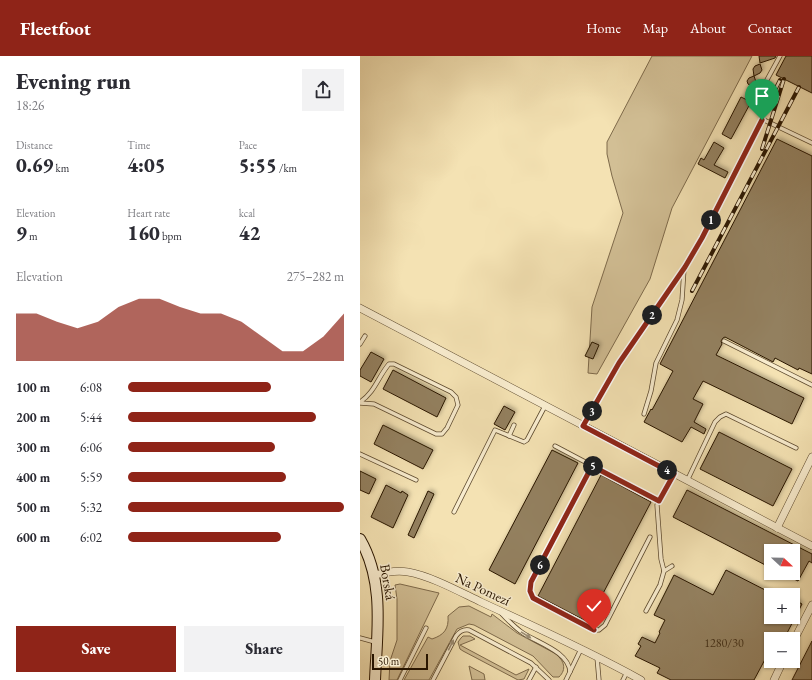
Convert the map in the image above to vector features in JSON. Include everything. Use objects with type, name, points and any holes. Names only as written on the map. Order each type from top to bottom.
[{"type":"street","points":[[360,308],[812,546]]},
{"type":"street","points":[[778,528],[812,457]]},
{"type":"street","name":"Borská","points":[[360,539],[369,557],[375,575],[378,605],[374,680]]},
{"type":"street","name":"Na Pomezí","points":[[375,575],[390,571],[400,571],[418,575],[497,609],[581,649],[640,680]]},
{"type":"street","points":[[798,632],[812,605]]},
{"type":"street","points":[[774,680],[780,668]]},
{"type":"lane","points":[[583,426],[619,363],[685,267],[702,238],[762,120],[762,89],[780,56]]},
{"type":"lane","points":[[762,120],[812,143]]},
{"type":"lane","points":[[644,414],[651,391],[656,363],[679,314],[682,300],[685,267]]},
{"type":"lane","points":[[360,344],[364,336]]},
{"type":"lane","points":[[724,341],[812,385]]},
{"type":"lane","points":[[389,364],[394,364],[451,392],[456,398],[458,405],[447,428],[442,434],[436,434],[374,404],[360,402],[372,393],[384,370],[389,364]]},
{"type":"lane","points":[[454,512],[495,430],[520,442],[524,442],[528,440],[546,406]]},
{"type":"lane","points":[[687,481],[715,422],[726,414],[796,448]]},
{"type":"lane","points":[[509,436],[514,425]]},
{"type":"lane","points":[[555,446],[659,501]]},
{"type":"lane","points":[[360,454],[416,480]]},
{"type":"lane","points":[[592,466],[531,582],[530,591],[533,598],[594,630],[600,630],[605,625],[650,537]]},
{"type":"lane","points":[[646,611],[660,585],[664,571],[661,559],[657,505],[674,474]]},
{"type":"lane","points":[[664,571],[672,566]]},
{"type":"lane","points":[[497,609],[521,632],[566,658],[570,666],[570,672]]},
{"type":"lane","points":[[400,680],[426,628]]},
{"type":"lane","points":[[433,680],[458,632],[466,630],[501,646],[531,663],[549,680]]},
{"type":"lane","points":[[360,638],[376,643]]},
{"type":"lane","points":[[566,680],[581,649]]},
{"type":"lane","points":[[597,657],[599,680]]},
{"type":"lane","points":[[529,680],[536,667]]},
{"type":"lane","points":[[623,680],[627,672]]},
{"type":"shaded area","points":[[652,56],[752,56],[672,208],[650,279],[597,374],[588,373],[592,307],[623,213],[607,154],[607,142]]},
{"type":"shaded area","points":[[400,584],[439,593],[397,680],[389,680],[390,661],[397,640],[397,599],[395,585]]},
{"type":"shaded area","points":[[469,606],[491,617],[492,614],[517,633],[556,654],[564,665],[563,671],[559,677],[553,677],[533,656],[474,625],[469,624],[457,629],[429,680],[404,680],[428,637],[432,639],[440,636],[447,628],[448,616],[459,607]]},
{"type":"shaded area","points":[[463,636],[470,636],[475,639],[460,645],[516,675],[529,669],[524,679],[518,680],[460,649],[458,642]]},
{"type":"shaded area","points":[[469,666],[484,674],[485,680],[472,680]]},
{"type":"building","points":[[759,56],[776,56],[775,58],[760,63]]},
{"type":"building","points":[[786,56],[812,56],[812,93],[776,75]]},
{"type":"building","points":[[760,64],[762,70],[754,76],[753,69],[755,66]]},
{"type":"building","points":[[754,76],[756,82],[751,86],[747,81],[749,78]]},
{"type":"building","points":[[741,97],[751,102],[731,139],[722,134]]},
{"type":"building","points":[[777,139],[812,156],[812,374],[799,368],[798,370],[775,358],[773,362],[725,337],[723,338],[721,341],[722,344],[716,355],[804,398],[792,424],[703,381],[693,399],[703,404],[694,422],[706,429],[704,434],[691,427],[682,442],[644,422],[673,371],[660,364]]},
{"type":"building","points":[[714,142],[724,148],[714,165],[728,172],[725,178],[698,164],[701,158],[704,160]]},
{"type":"building","points":[[592,342],[599,345],[593,359],[585,356]]},
{"type":"building","points":[[371,352],[384,359],[371,382],[360,376],[360,370]]},
{"type":"building","points":[[393,370],[446,398],[437,417],[383,389]]},
{"type":"building","points":[[504,406],[515,412],[505,430],[494,424]]},
{"type":"building","points":[[383,425],[433,450],[423,469],[374,444]]},
{"type":"building","points":[[719,432],[792,469],[773,506],[700,469]]},
{"type":"building","points":[[552,450],[578,463],[515,584],[489,570]]},
{"type":"building","points":[[360,471],[376,479],[369,494],[360,490]]},
{"type":"building","points":[[601,475],[651,502],[588,622],[538,596]]},
{"type":"building","points":[[386,485],[408,495],[393,528],[371,517]]},
{"type":"building","points":[[687,490],[792,544],[764,544],[764,564],[673,517]]},
{"type":"building","points":[[428,491],[434,494],[414,538],[408,535]]},
{"type":"building","points":[[800,548],[812,554],[812,563],[809,561],[800,577]]},
{"type":"building","points":[[726,570],[764,589],[764,624],[792,624],[788,632],[764,632],[764,661],[754,680],[671,680],[657,673],[660,668],[635,656],[641,646],[638,644],[642,637],[655,643],[660,633],[659,632],[665,620],[654,615],[674,575],[713,595]]},
{"type":"building","points":[[812,641],[812,680],[792,680],[798,668],[800,668],[800,664]]},
{"type":"railway","points":[[762,149],[784,79]]},
{"type":"railway","points":[[769,102],[780,80]]},
{"type":"railway","points":[[692,291],[799,87]]},
{"type":"route","points":[[594,630],[533,598],[530,591],[531,582],[592,466],[659,501],[674,474],[583,426],[619,363],[685,267],[702,238],[762,120]]}]
